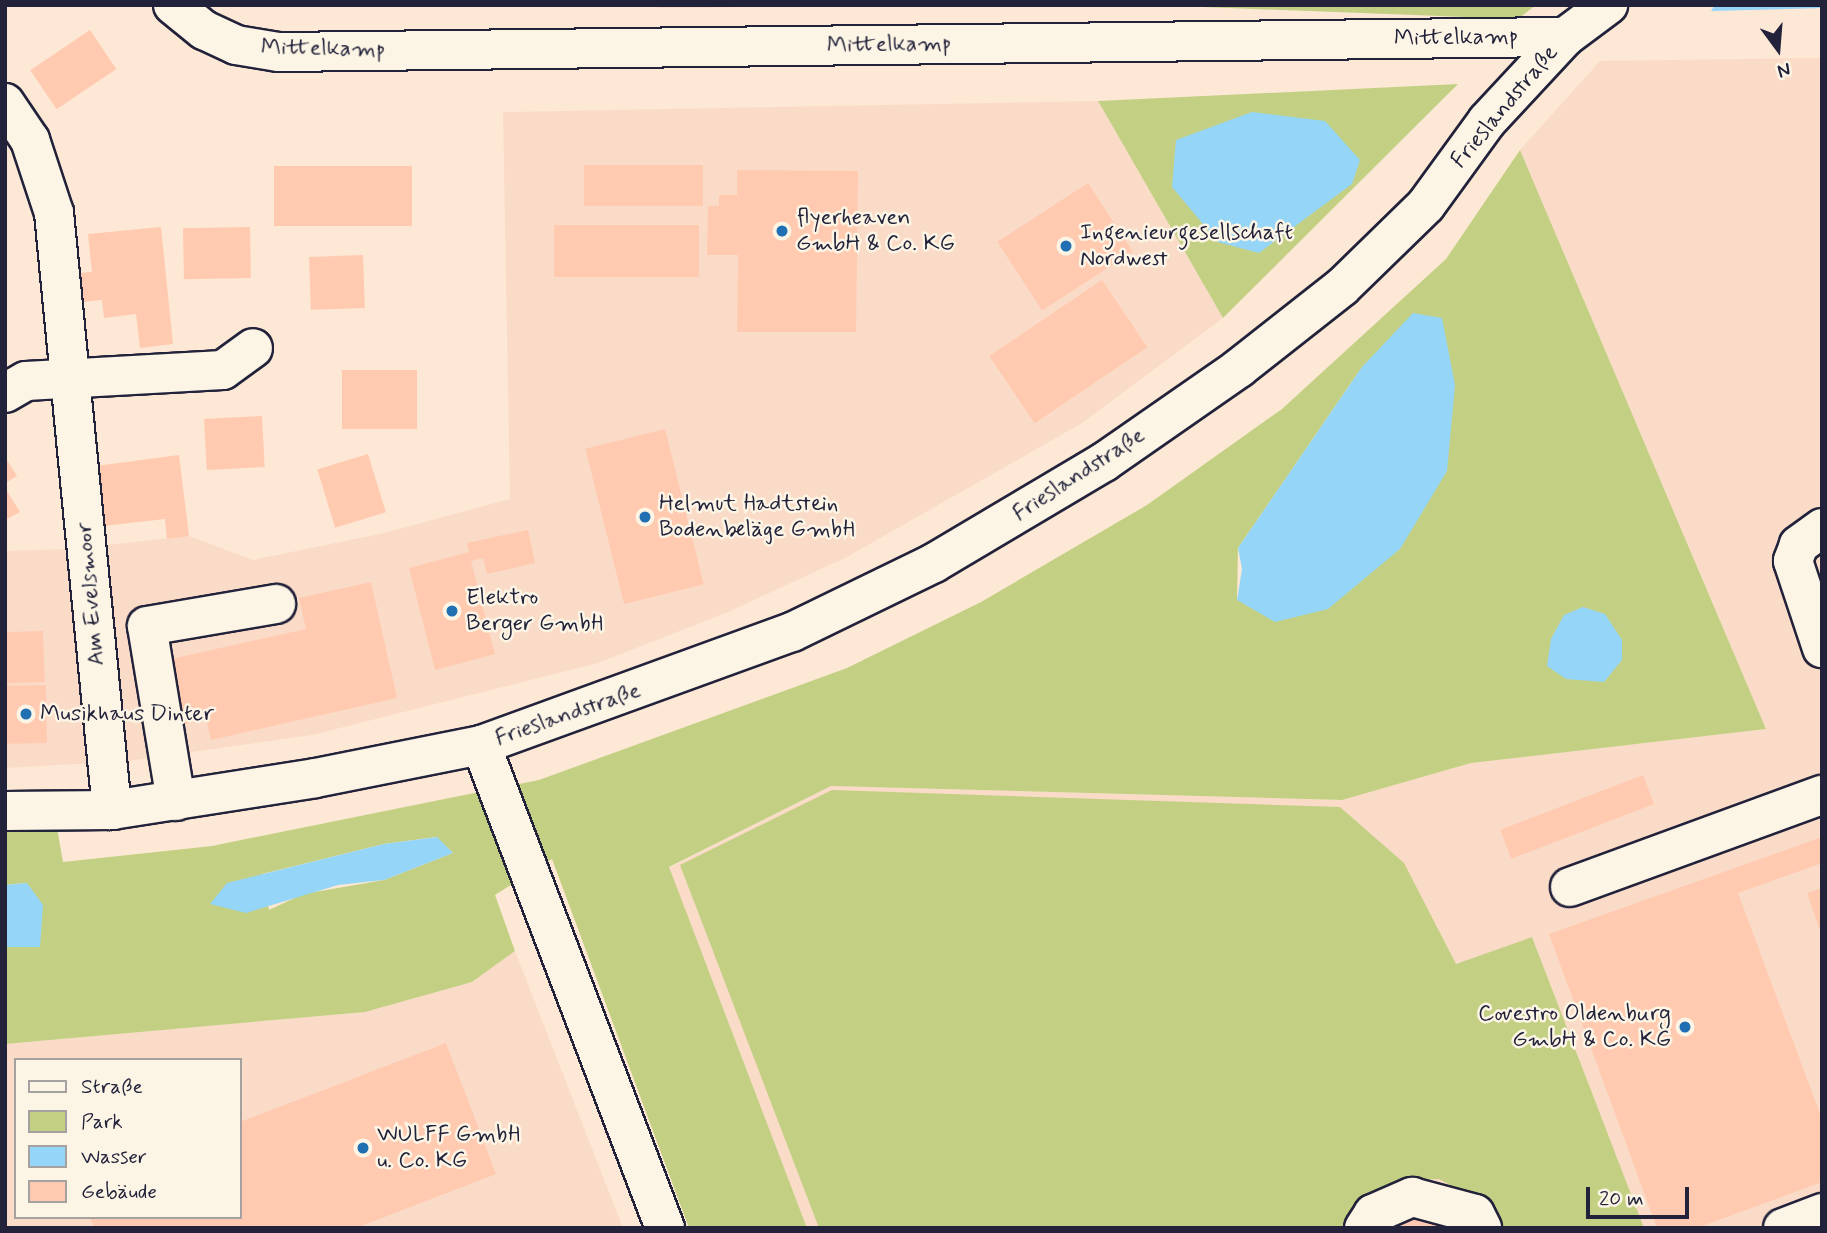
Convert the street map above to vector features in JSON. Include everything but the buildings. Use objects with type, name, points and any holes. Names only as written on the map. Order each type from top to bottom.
[{"type":"street","name":"Mittelkamp","points":[[173,5],[204,30],[236,45],[278,52],[1565,37]]},
{"type":"street","points":[[1565,37],[1608,5]]},
{"type":"street","name":"Frieslandstraße","points":[[5,811],[112,810],[176,801],[481,745],[792,632],[934,563],[1104,461],[1239,368],[1342,287],[1426,205],[1487,121],[1565,37]]},
{"type":"street","name":"Am Evelsmoor","points":[[5,103],[18,148],[54,213],[112,810]]},
{"type":"street","points":[[5,393],[26,381],[223,370],[253,348]]},
{"type":"street","points":[[1822,528],[1799,545],[1793,561],[1822,648]]},
{"type":"street","points":[[176,801],[147,626],[276,604]]},
{"type":"street","name":"Frieslandstraße","points":[[481,745],[665,1228]]},
{"type":"street","points":[[1570,887],[1822,796]]},
{"type":"street","points":[[1364,1228],[1373,1214],[1412,1197],[1475,1214],[1482,1228]]},
{"type":"street","points":[[1783,1228],[1822,1213]]},
{"type":"shaded area","points":[[658,5],[1150,5],[658,8]]},
{"type":"shaded area","points":[[1822,58],[1822,1228],[807,1228],[669,868],[831,786],[1342,800],[1471,763],[1766,729],[1520,150],[1600,61]]},
{"type":"shaded area","points":[[1098,101],[1223,318],[1082,423],[847,557],[728,612],[598,663],[312,735],[121,762],[98,546],[189,536],[253,560],[384,533],[510,499],[503,112]]},
{"type":"shaded area","points":[[70,549],[94,763],[5,768],[5,551]]},
{"type":"shaded area","points":[[515,951],[623,1228],[5,1228],[5,1044],[365,1012],[472,982]]},
{"type":"green space","points":[[1150,5],[1536,5],[1518,19]]},
{"type":"green space","points":[[1458,84],[1223,318],[1098,101]]},
{"type":"green space","points":[[1520,150],[1766,729],[1471,763],[1342,800],[831,786],[669,867],[807,1228],[689,1228],[552,859],[495,895],[515,951],[472,982],[365,1012],[5,1044],[5,947],[40,947],[27,883],[5,885],[5,831],[57,828],[63,862],[212,846],[539,780],[847,668],[981,602],[1147,505],[1282,409],[1446,259]],"holes":[[[1362,367],[1237,600],[1238,548]],[[436,837],[453,853],[384,880],[303,894],[269,910],[262,874],[384,844]]]},
{"type":"green space","points":[[832,790],[1340,807],[1404,863],[1456,964],[1532,937],[1644,1228],[1499,1228],[1490,1207],[1439,1179],[1403,1181],[1361,1199],[1342,1228],[819,1228],[680,865]]},
{"type":"water","points":[[1715,5],[1822,5],[1822,8],[1711,11]]},
{"type":"water","points":[[1252,112],[1325,121],[1360,160],[1352,184],[1259,253],[1218,242],[1172,187],[1176,140]]},
{"type":"water","points":[[1413,313],[1442,318],[1455,385],[1447,471],[1400,549],[1328,609],[1275,622],[1237,600],[1242,569],[1238,548],[1362,367]]},
{"type":"water","points":[[1583,607],[1605,614],[1622,640],[1622,660],[1604,682],[1566,679],[1547,666],[1551,639],[1564,615]]},
{"type":"water","points":[[437,837],[453,853],[384,880],[338,885],[246,913],[210,904],[227,883],[384,844]]},
{"type":"water","points":[[27,883],[43,905],[40,947],[5,947],[5,885]]},
{"type":"place","name":"flyerheaven GmbH & Co. KG","points":[[782,231]]},
{"type":"place","name":"Ingenieurgesellschaft Nordwest","points":[[1066,246]]},
{"type":"place","name":"Helmut Hadtstein Bodenbeläge GmbH","points":[[645,517]]},
{"type":"place","name":"Elektro Berger GmbH","points":[[452,611]]},
{"type":"place","name":"Musikhaus Dinter","points":[[26,714]]},
{"type":"place","name":"Covestro Oldenburg GmbH & Co. KG","points":[[1685,1027]]},
{"type":"place","name":"WULFF GmbH u. Co. KG","points":[[363,1148]]}]
